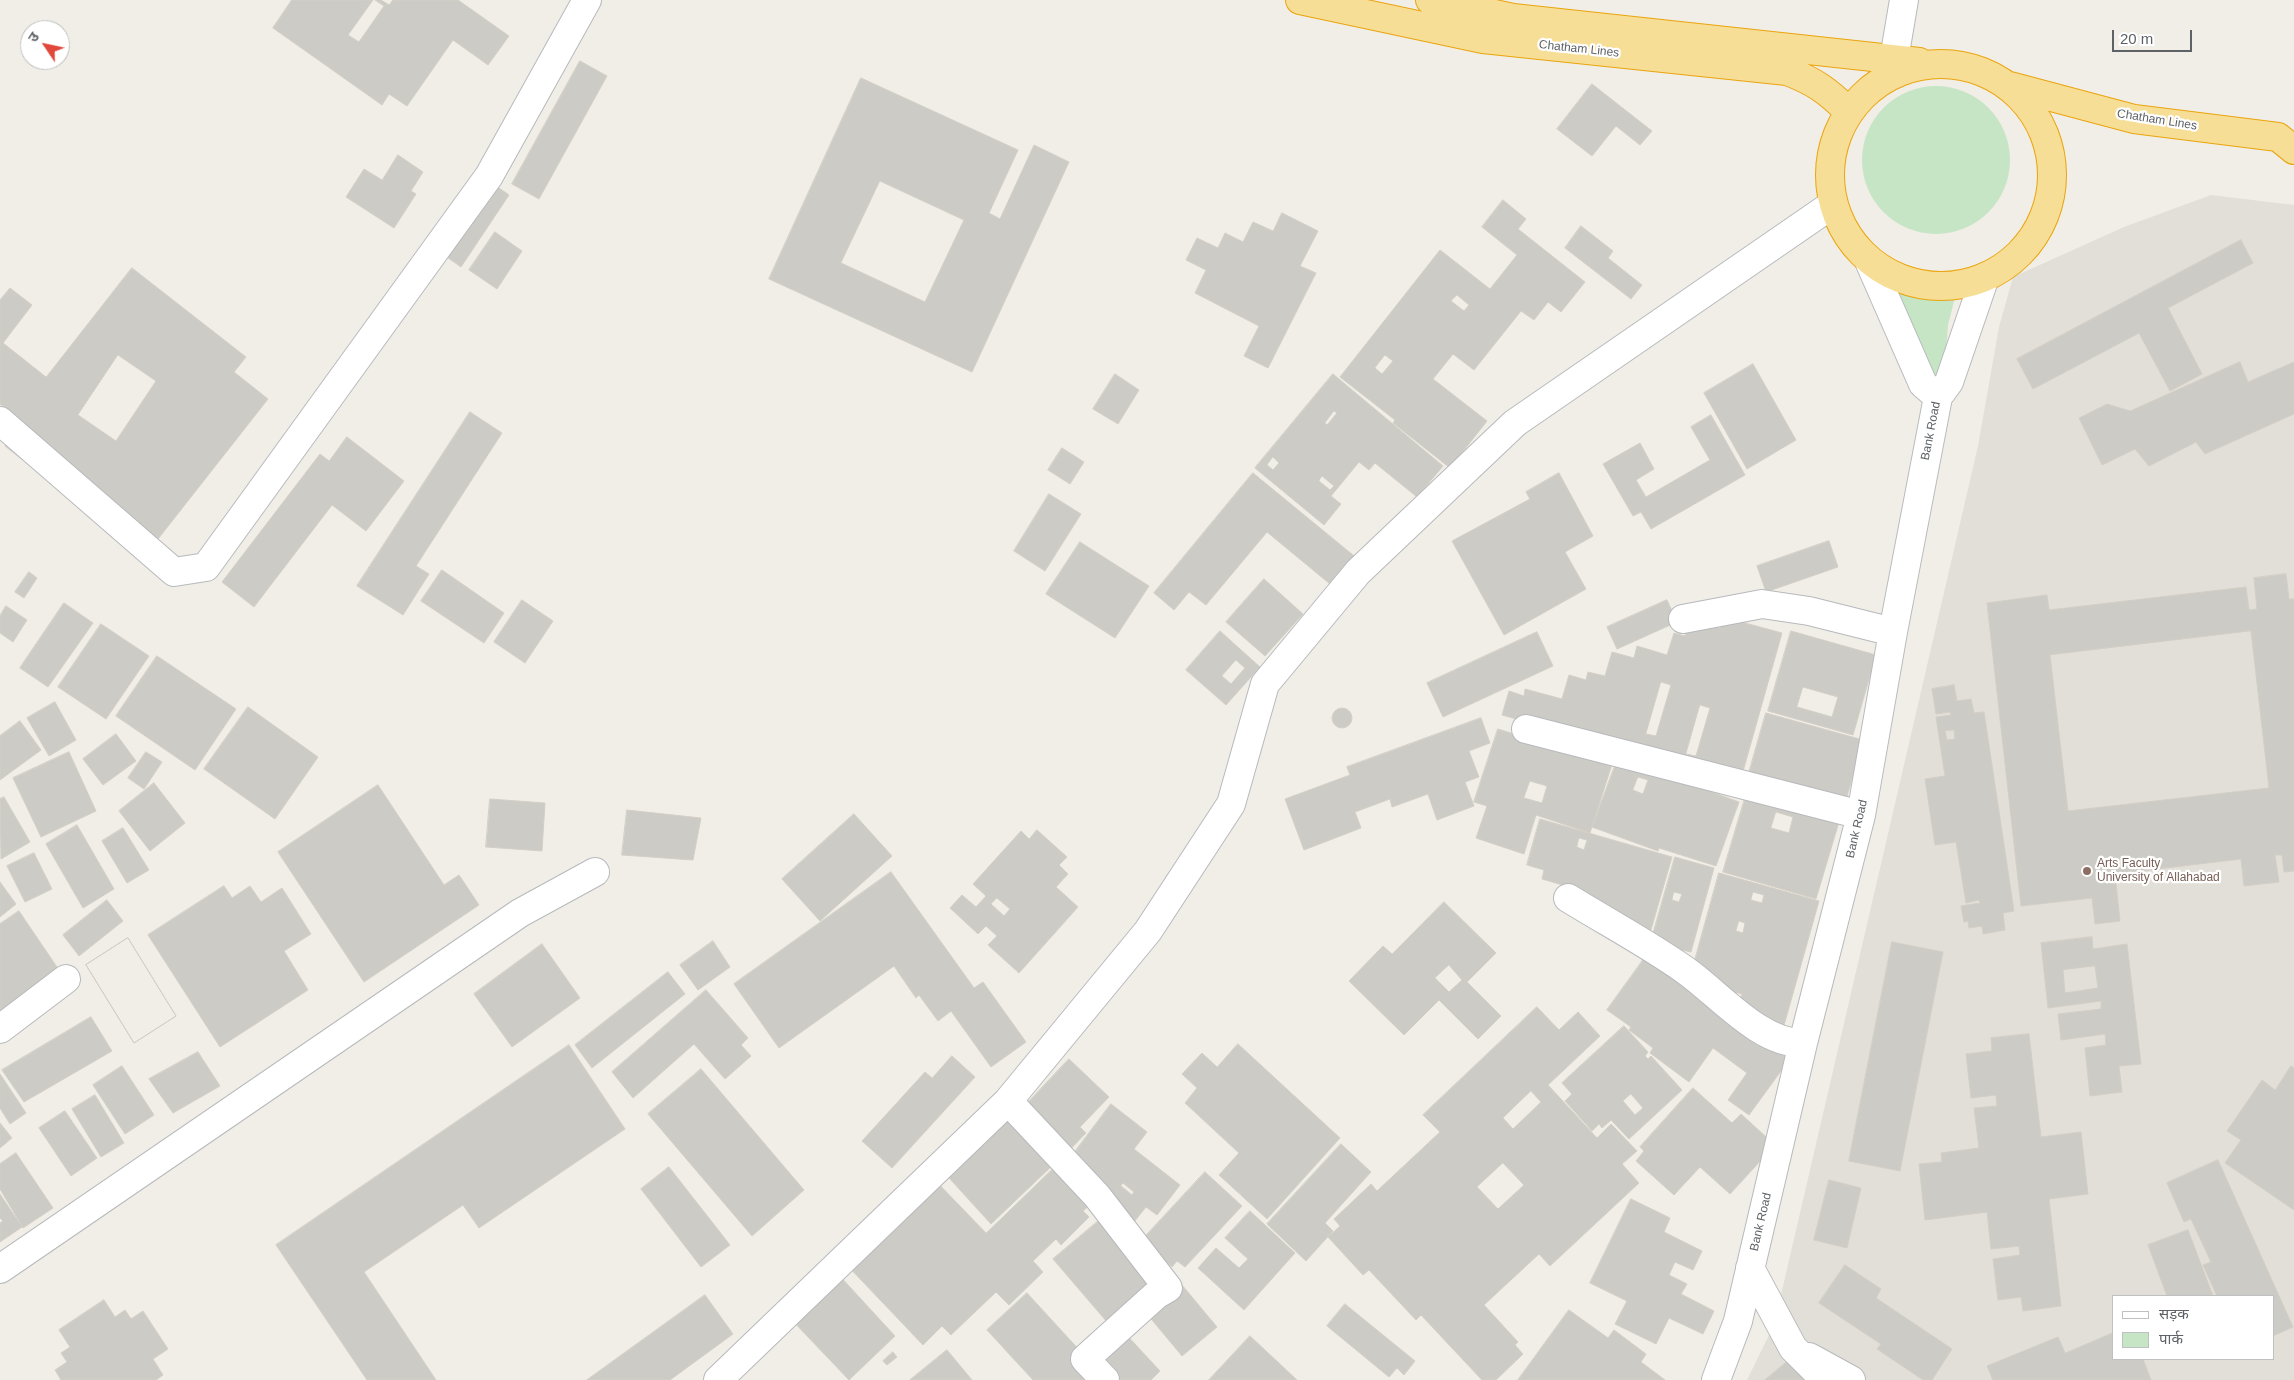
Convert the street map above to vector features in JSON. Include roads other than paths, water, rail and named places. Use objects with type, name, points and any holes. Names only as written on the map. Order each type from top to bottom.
[{"type":"highway","name":"Chatham Lines","points":[[1300,0],[1483,39],[1787,71],[1808,79],[1830,92],[1849,112]]},
{"type":"highway","name":"Chatham Lines","points":[[1430,0],[1513,18],[1932,63],[1960,64],[1986,72],[2010,86],[2134,119],[2289,139]]},
{"type":"highway","name":"Chatham Lines","points":[[1932,63],[1908,68],[1885,78],[1865,93],[1849,112],[1835,140],[1829,172],[1833,204],[1846,235],[1869,261],[1895,277],[1924,286],[1956,286],[1985,277],[2017,256],[2040,225],[2052,188],[2050,150],[2036,115],[2010,86]]},
{"type":"street","points":[[0,421],[174,572],[206,567],[489,176],[588,0]]},
{"type":"street","points":[[1894,59],[1904,0]]},
{"type":"street","points":[[718,1380],[1008,1101],[1148,931],[1231,804],[1265,684],[1358,572],[1515,423],[1833,204]]},
{"type":"street","points":[[1869,261],[1923,384],[1938,397]]},
{"type":"street","name":"Bank Road","points":[[1716,1380],[1738,1321],[1803,1042],[1861,815],[1893,632],[1938,397],[1949,382],[1985,277]]},
{"type":"street","points":[[1684,619],[1762,604],[1809,611],[1893,632]]},
{"type":"street","points":[[1526,728],[1861,815]]},
{"type":"street","points":[[0,1269],[520,913],[595,872]]},
{"type":"street","points":[[1568,898],[1685,970],[1739,1014],[1771,1035],[1790,1043],[1803,1042]]},
{"type":"street","points":[[0,1029],[66,979]]},
{"type":"street","points":[[1008,1101],[1098,1196],[1168,1288],[1156,1295],[1085,1359],[1105,1380]]},
{"type":"street","points":[[1750,1268],[1793,1348],[1824,1380]]},
{"type":"street","points":[[1793,1348],[1851,1380]]},
{"type":"place","name":"Arts Faculty University of Allahabad","points":[[2087,871]]}]
